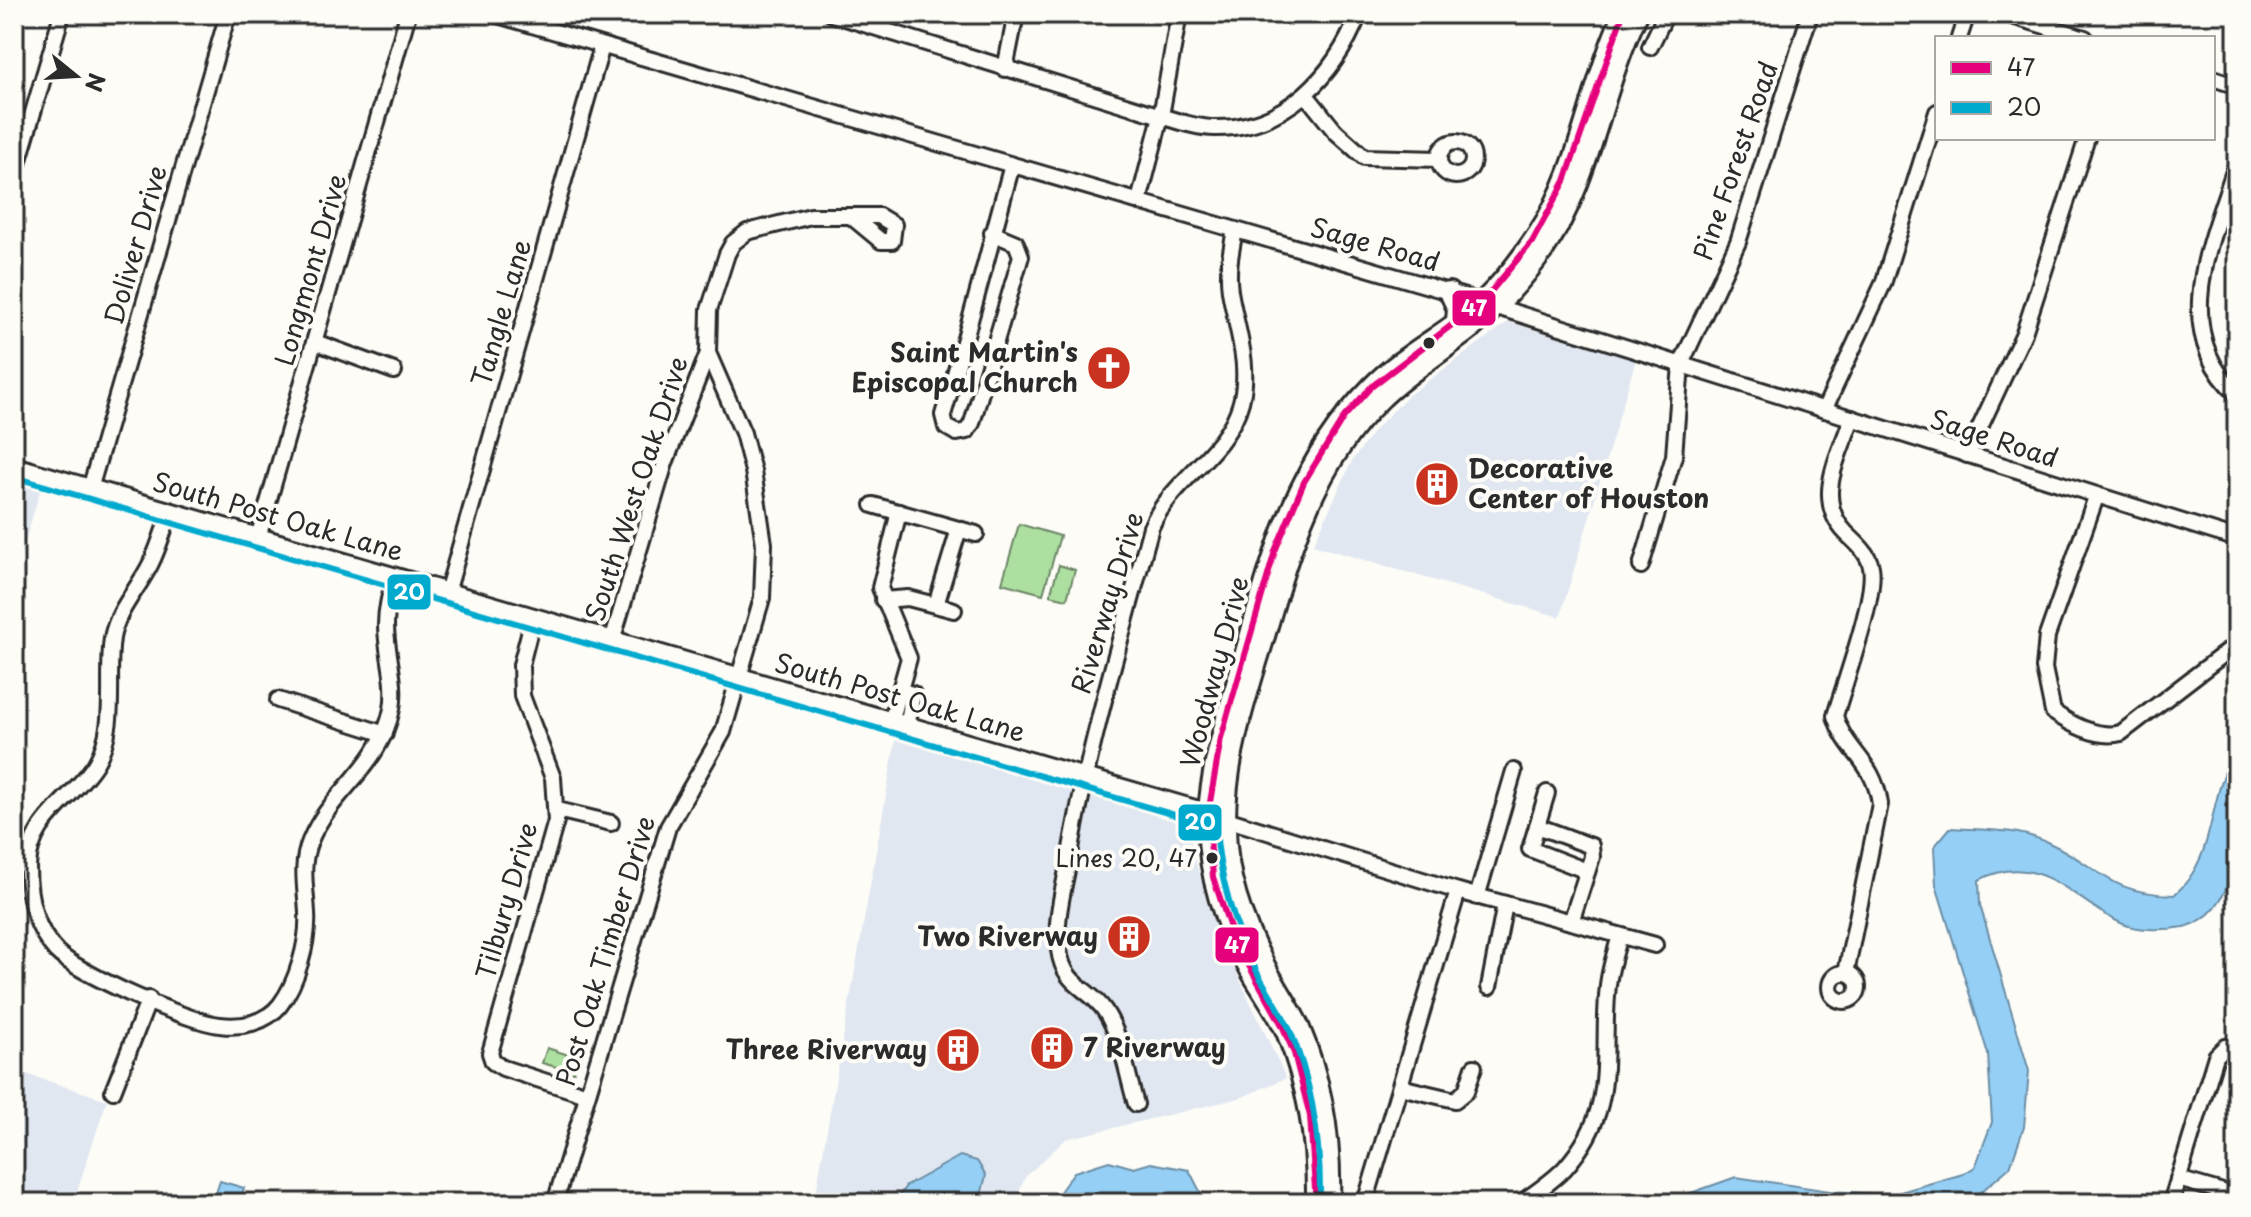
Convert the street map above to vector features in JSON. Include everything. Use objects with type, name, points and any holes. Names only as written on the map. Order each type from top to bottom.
[{"type":"main road","name":"Woodway Drive","points":[[1592,116],[1606,50],[1623,14]]},
{"type":"main road","name":"Woodway Drive","points":[[1292,523],[1328,466],[1373,407],[1489,305],[1513,267],[1562,205],[1592,116],[1640,14]]},
{"type":"main road","points":[[1449,292],[1457,309],[1456,321]]},
{"type":"main road","name":"Woodway Drive","points":[[1323,1199],[1328,1129],[1311,1085],[1298,1024],[1267,985],[1241,914],[1217,817],[1215,765],[1314,457],[1340,421],[1373,384],[1456,321],[1489,305]]},
{"type":"main road","name":"South Post Oak Lane","points":[[14,467],[1217,817]]},
{"type":"main road","name":"Woodway Drive","points":[[1217,817],[1228,779],[1248,666]]},
{"type":"main road","points":[[1189,809],[1215,765]]},
{"type":"street","points":[[14,177],[62,14]]},
{"type":"street","name":"Doliver Drive","points":[[90,489],[228,14]]},
{"type":"street","name":"Longmont Drive","points":[[258,538],[408,14]]},
{"type":"street","name":"Sage Road","points":[[494,14],[1449,292],[2237,539]]},
{"type":"street","points":[[832,14],[1005,69],[1213,129],[1276,115],[1306,95],[1332,66],[1350,38],[1359,14]]},
{"type":"street","points":[[880,14],[893,33]]},
{"type":"street","points":[[1005,69],[1016,14]]},
{"type":"street","points":[[1139,201],[1161,116],[1179,14]]},
{"type":"street","points":[[1640,14],[1663,19],[1650,47]]},
{"type":"street","name":"Pine Forest Road","points":[[1681,364],[1738,242],[1810,14]]},
{"type":"street","points":[[1960,36],[1967,14]]},
{"type":"street","points":[[2005,14],[2078,36]]},
{"type":"street","name":"Tangle Lane","points":[[447,593],[602,46]]},
{"type":"street","points":[[2215,79],[2237,86]]},
{"type":"street","points":[[1306,95],[1335,131],[1364,157],[1382,155],[1439,159]]},
{"type":"street","points":[[1824,410],[1883,284],[1935,118]]},
{"type":"street","points":[[1967,455],[2024,333],[2086,140]]},
{"type":"street","points":[[2237,162],[2201,275],[2198,305],[2208,355],[2220,376],[2237,394]]},
{"type":"street","points":[[992,233],[1016,243],[1022,253],[972,423],[967,431],[957,433],[946,427],[943,415],[968,332],[992,233],[1012,165]]},
{"type":"street","points":[[708,353],[709,310],[727,254],[738,238],[754,229],[811,216],[852,217]]},
{"type":"street","name":"Riverway Drive","points":[[1136,1104],[1113,1026],[1104,1009],[1077,988],[1064,971],[1059,949],[1059,924],[1083,778],[1151,527],[1173,491],[1227,433],[1241,400],[1243,351],[1228,265],[1235,230]]},
{"type":"street","points":[[968,332],[997,339]]},
{"type":"street","points":[[313,347],[394,371]]},
{"type":"street","name":"South West Oak Drive","points":[[612,641],[665,463],[708,353]]},
{"type":"street","name":"Post Oak Timber Drive","points":[[555,1203],[673,814],[716,748],[762,598],[764,544],[753,471],[743,433],[708,353]]},
{"type":"street","points":[[1641,566],[1674,456],[1681,364]]},
{"type":"street","points":[[1846,973],[1880,804],[1877,784],[1867,763],[1840,732],[1835,716],[1871,585],[1867,554],[1837,524],[1830,512],[1828,497],[1852,418]]},
{"type":"street","points":[[2096,497],[2047,636],[2044,668],[2053,712],[2070,724],[2110,736],[2121,733],[2237,644]]},
{"type":"street","points":[[873,505],[976,534]]},
{"type":"street","points":[[170,512],[150,565],[121,612],[113,634],[109,705],[102,751],[88,774],[40,825],[28,861],[29,892],[37,921],[54,949],[84,973],[202,1022],[221,1026],[254,1023],[278,1008],[293,980],[306,936],[303,874],[310,842],[326,814],[373,758],[385,734],[394,683],[386,628],[387,605],[395,578]]},
{"type":"street","points":[[899,512],[882,570],[880,588],[909,658],[901,691],[913,694],[914,699],[899,724]]},
{"type":"street","points":[[936,605],[959,529]]},
{"type":"street","points":[[883,600],[908,598],[954,610]]},
{"type":"street","name":"Tilbury Drive","points":[[533,618],[521,665],[522,696],[553,778],[557,810],[554,835],[491,1043],[491,1058],[503,1068],[587,1095]]},
{"type":"street","points":[[278,700],[385,734]]},
{"type":"street","points":[[1477,897],[1514,771]]},
{"type":"street","points":[[1547,793],[1530,849],[1587,871]]},
{"type":"street","points":[[557,810],[611,823]]},
{"type":"street","name":"South Post Oak Lane","points":[[1217,817],[1477,897],[1655,945]]},
{"type":"street","points":[[1537,826],[1588,842],[1592,851],[1571,922]]},
{"type":"street","points":[[1365,1203],[1458,891]]},
{"type":"street","points":[[1489,987],[1505,904]]},
{"type":"street","points":[[1521,1203],[1564,1170],[1583,1145],[1597,1117],[1607,1072],[1608,983],[1620,936]]},
{"type":"street","points":[[113,1091],[149,999]]},
{"type":"street","points":[[2174,1202],[2178,1179],[2216,1056],[2231,1046]]},
{"type":"street","points":[[1400,1087],[1455,1100],[1466,1091],[1474,1067]]},
{"type":"street","points":[[2178,1179],[2237,1196]]},
{"type":"shaded area","points":[[1508,322],[1636,359],[1560,617],[1313,545],[1352,461],[1377,427],[1409,395]]},
{"type":"shaded area","points":[[14,479],[41,488],[14,578]]},
{"type":"shaded area","points":[[897,733],[1189,820],[1193,853],[1216,929],[1286,1078],[1240,1098],[1066,1139],[1026,1176],[1014,1203],[814,1203]]},
{"type":"shaded area","points":[[14,1070],[107,1100],[73,1203],[14,1203]]},
{"type":"green space","points":[[1019,524],[1060,536],[1043,594],[1002,583]]},
{"type":"green space","points":[[1059,565],[1075,570],[1067,599],[1050,595]]},
{"type":"green space","points":[[547,1048],[578,1058],[574,1072],[542,1063]]},
{"type":"green space","points":[[1157,1195],[1169,1203],[1108,1203],[1122,1197]]},
{"type":"water","points":[[2237,749],[2236,852],[2221,900],[2206,917],[2184,927],[2137,928],[2123,924],[2038,874],[2020,870],[2001,872],[1979,880],[1980,905],[2029,1071],[2024,1127],[2010,1167],[1981,1192],[1959,1203],[1678,1203],[1691,1193],[1736,1177],[1830,1191],[1890,1195],[1963,1174],[1975,1167],[1992,1122],[1988,1054],[1936,885],[1934,847],[1950,828],[2023,834],[2065,851],[2117,884],[2174,895],[2188,880],[2206,844],[2220,785]]},
{"type":"water","points":[[960,1156],[977,1161],[986,1175],[980,1200],[894,1203],[906,1186]]},
{"type":"water","points":[[1109,1161],[1134,1168],[1151,1163],[1189,1170],[1206,1203],[1169,1203],[1157,1195],[1122,1197],[1108,1203],[1052,1203],[1074,1172]]},
{"type":"water","points":[[220,1181],[244,1188],[239,1203],[215,1196]]},
{"type":"transit line","name":"47","points":[[1316,1203],[1310,1116],[1294,1053],[1282,1025],[1233,937],[1213,877],[1208,814],[1221,738],[1275,551],[1304,482],[1344,417],[1371,387],[1483,301],[1532,242],[1565,181],[1623,14]]},
{"type":"transit line","name":"20","points":[[14,477],[1216,827],[1220,865],[1235,921],[1258,974],[1289,1028],[1304,1070],[1317,1136],[1320,1203]]},
{"type":"place","name":"Saint Martin's Episcopal Church","points":[[1109,368]]},
{"type":"place","name":"Decorative Center of Houston","points":[[1437,484]]},
{"type":"place","name":"Lines 20, 47","points":[[1212,858]]},
{"type":"place","name":"Two Riverway","points":[[1129,937]]},
{"type":"place","name":"7 Riverway","points":[[1052,1048]]},
{"type":"place","name":"Three Riverway","points":[[958,1050]]}]
